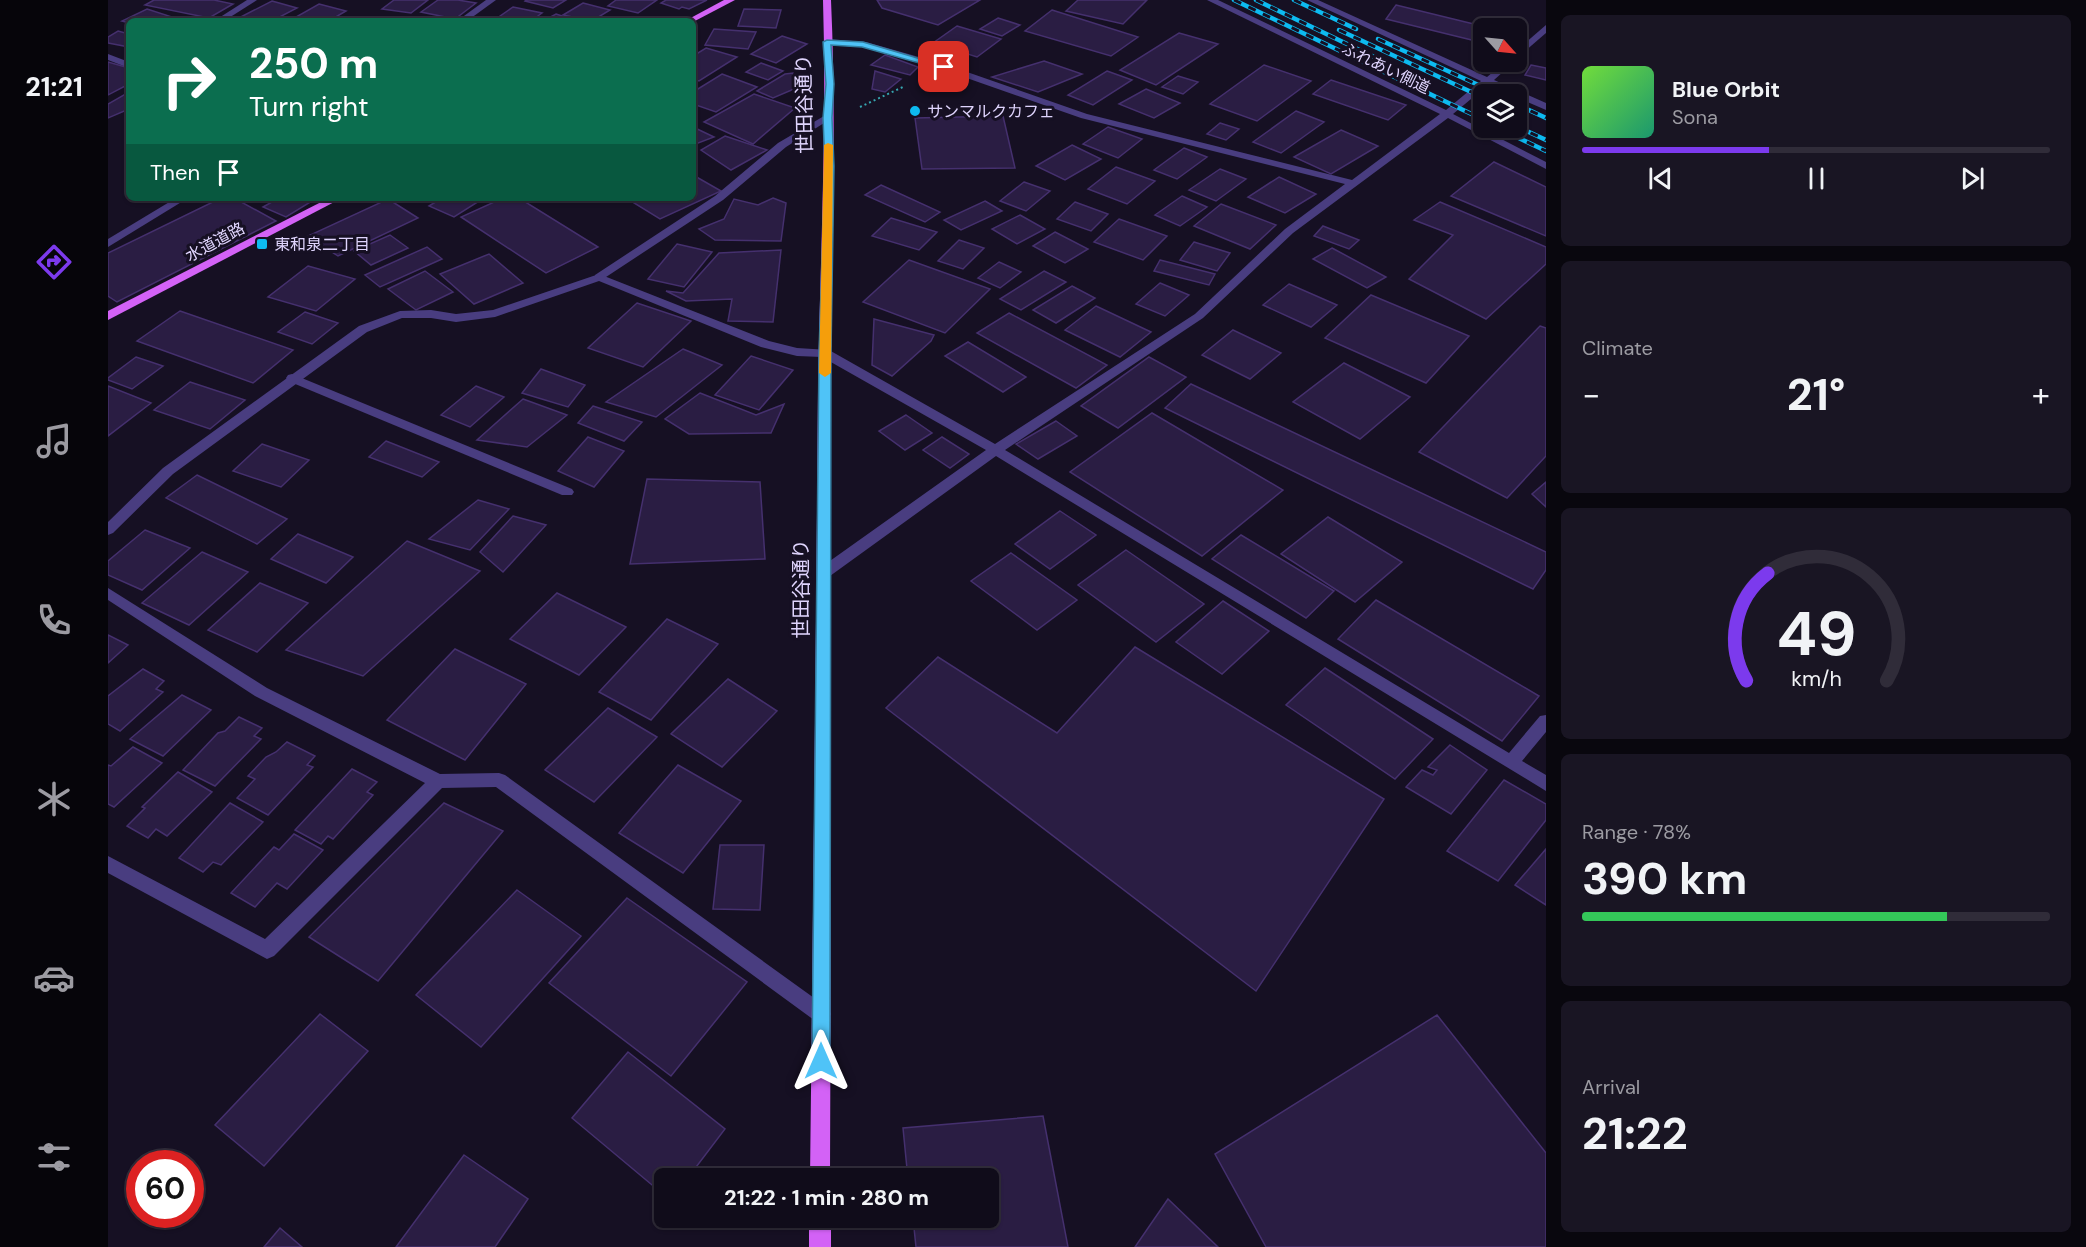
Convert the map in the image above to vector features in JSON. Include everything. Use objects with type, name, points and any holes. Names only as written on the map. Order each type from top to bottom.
[{"type":"main road","points":[[695,18],[731,0]]},
{"type":"main road","name":"世田谷通り","points":[[820,1168],[825,353],[829,166],[827,118],[830,84],[827,0]]},
{"type":"main road","name":"水道道路","points":[[108,316],[331,201]]},
{"type":"main road","points":[[820,1228],[820,1247]]},
{"type":"street","points":[[223,18],[253,0]]},
{"type":"street","points":[[465,18],[492,0]]},
{"type":"street","name":"ふれあい側道","points":[[1211,0],[1447,114],[1546,166]]},
{"type":"street","name":"ふれあい側道","points":[[1311,0],[1546,107]]},
{"type":"street","points":[[1527,46],[1546,28]]},
{"type":"street","points":[[827,42],[863,44],[944,67],[1084,116],[1352,183]]},
{"type":"street","points":[[108,57],[126,64]]},
{"type":"street","points":[[825,572],[995,450],[1199,316],[1289,231],[1447,114],[1499,72]]},
{"type":"street","points":[[108,530],[168,471],[292,378],[363,329],[400,315],[431,314],[456,318],[495,313],[599,277],[718,198],[782,145],[827,118]]},
{"type":"street","points":[[108,244],[178,201]]},
{"type":"street","points":[[599,277],[765,344],[797,352],[825,353],[995,450],[1546,784]]},
{"type":"street","points":[[292,378],[567,492]]},
{"type":"street","points":[[108,593],[261,692],[438,781],[499,780],[821,1014]]},
{"type":"street","points":[[1511,763],[1546,721]]},
{"type":"street","points":[[108,864],[267,950],[438,781]]},
{"type":"path","points":[[860,107],[944,67]]},
{"type":"building","points":[[154,0],[214,0],[233,4],[209,18],[145,5]]},
{"type":"building","points":[[394,0],[428,0],[411,13],[382,9]]},
{"type":"building","points":[[438,0],[476,3],[456,18],[421,12]]},
{"type":"building","points":[[526,0],[566,0],[553,8]]},
{"type":"building","points":[[616,0],[657,0],[638,13],[608,6]]},
{"type":"building","points":[[666,0],[707,0],[689,9],[682,7],[679,9],[661,3]]},
{"type":"building","points":[[877,0],[980,0],[938,25],[882,8]]},
{"type":"building","points":[[1078,0],[1147,0],[1123,24],[1066,11]]},
{"type":"building","points":[[272,1],[297,8],[278,18],[239,18]]},
{"type":"building","points":[[583,3],[610,10],[597,18],[563,15]]},
{"type":"building","points":[[319,4],[346,11],[334,18],[294,18]]},
{"type":"building","points":[[1396,5],[1473,24],[1473,40],[1386,19]]},
{"type":"building","points":[[513,7],[542,13],[535,18],[497,18]]},
{"type":"building","points":[[147,9],[169,16],[165,18],[128,18]]},
{"type":"building","points":[[744,9],[781,10],[776,28],[738,26]]},
{"type":"building","points":[[1052,10],[1138,37],[1111,56],[1025,31]]},
{"type":"building","points":[[556,14],[568,18],[549,18]]},
{"type":"building","points":[[998,18],[1020,25],[1002,36],[980,29]]},
{"type":"building","points":[[957,26],[1001,39],[977,57],[933,43]]},
{"type":"building","points":[[714,29],[756,32],[748,49],[705,45]]},
{"type":"building","points":[[118,31],[126,33],[126,46],[108,43],[108,37]]},
{"type":"building","points":[[1179,33],[1218,44],[1156,85],[1120,70]]},
{"type":"building","points":[[782,36],[807,44],[776,63],[751,54]]},
{"type":"building","points":[[706,48],[737,57],[699,81],[696,80],[696,54]]},
{"type":"building","points":[[885,55],[918,67],[910,75],[871,65]]},
{"type":"building","points":[[1044,61],[1082,74],[1038,92],[992,77]]},
{"type":"building","points":[[108,62],[126,67],[126,86],[108,95]]},
{"type":"building","points":[[761,63],[783,71],[768,80],[746,72]]},
{"type":"building","points":[[1264,65],[1311,81],[1257,121],[1210,104]]},
{"type":"building","points":[[1531,65],[1546,68],[1546,80],[1525,75]]},
{"type":"building","points":[[875,71],[901,79],[885,92],[872,89]]},
{"type":"building","points":[[1107,71],[1132,80],[1093,105],[1068,95]]},
{"type":"building","points":[[793,73],[794,89],[773,98],[757,91],[785,74]]},
{"type":"building","points":[[722,74],[757,87],[716,112],[696,105],[696,90]]},
{"type":"building","points":[[1178,76],[1198,82],[1183,94],[1162,87]]},
{"type":"building","points":[[1331,80],[1406,105],[1388,120],[1313,94]]},
{"type":"building","points":[[1146,89],[1180,103],[1154,118],[1119,104]]},
{"type":"building","points":[[126,94],[126,110],[108,118],[108,104]]},
{"type":"building","points":[[754,94],[795,108],[753,144],[704,122]]},
{"type":"building","points":[[1296,111],[1324,122],[1281,153],[1253,142]]},
{"type":"building","points":[[1003,116],[1015,168],[922,169],[915,118]]},
{"type":"building","points":[[1220,123],[1239,129],[1226,140],[1207,134]]},
{"type":"building","points":[[1108,127],[1142,139],[1118,158],[1083,144]]},
{"type":"building","points":[[696,128],[714,137],[696,144]]},
{"type":"building","points":[[1341,130],[1378,146],[1331,174],[1294,157]]},
{"type":"building","points":[[725,136],[767,150],[731,170],[701,150]]},
{"type":"building","points":[[1072,145],[1101,159],[1065,180],[1036,166]]},
{"type":"building","points":[[1184,148],[1207,157],[1177,179],[1154,170]]},
{"type":"building","points":[[1494,162],[1546,187],[1546,236],[1451,196]]},
{"type":"building","points":[[1116,167],[1155,181],[1127,204],[1088,189]]},
{"type":"building","points":[[1220,169],[1246,179],[1216,201],[1189,190]]},
{"type":"building","points":[[696,177],[721,191],[660,219],[631,201],[696,201]]},
{"type":"building","points":[[1279,177],[1316,194],[1285,213],[1248,197]]},
{"type":"building","points":[[1024,182],[1050,191],[1026,211],[1000,201]]},
{"type":"building","points":[[881,185],[940,212],[925,222],[865,195]]},
{"type":"building","points":[[1182,196],[1207,207],[1180,226],[1155,215]]},
{"type":"building","points":[[773,198],[786,203],[781,241],[715,240],[699,229],[724,219],[734,199],[758,205]]},
{"type":"building","points":[[215,201],[239,201],[276,221],[117,302],[108,296],[108,253]]},
{"type":"building","points":[[274,201],[312,201],[286,217],[263,207]]},
{"type":"building","points":[[384,201],[391,201],[418,218],[338,256],[308,236]]},
{"type":"building","points":[[437,201],[479,201],[454,217],[429,206]]},
{"type":"building","points":[[496,201],[524,201],[598,247],[546,273],[461,217]]},
{"type":"building","points":[[985,201],[1002,211],[961,230],[944,220]]},
{"type":"building","points":[[1075,202],[1108,214],[1091,231],[1057,219]]},
{"type":"building","points":[[1440,202],[1546,247],[1546,264],[1486,319],[1409,279],[1453,235],[1414,220]]},
{"type":"building","points":[[1221,204],[1276,225],[1250,249],[1194,226]]},
{"type":"building","points":[[1020,215],[1045,229],[1017,244],[992,229]]},
{"type":"building","points":[[891,218],[937,232],[919,250],[872,236]]},
{"type":"building","points":[[1119,219],[1167,236],[1143,260],[1094,242]]},
{"type":"building","points":[[1323,226],[1359,240],[1349,249],[1314,236]]},
{"type":"building","points":[[1055,232],[1088,249],[1065,263],[1033,246]]},
{"type":"building","points":[[390,235],[408,248],[371,265],[354,251]]},
{"type":"building","points":[[959,240],[984,248],[963,269],[938,261]]},
{"type":"building","points":[[1194,242],[1230,253],[1217,271],[1180,260]]},
{"type":"building","points":[[677,244],[712,252],[684,287],[648,279]]},
{"type":"building","points":[[427,247],[442,259],[380,287],[365,275]]},
{"type":"building","points":[[1332,248],[1386,277],[1367,288],[1313,259]]},
{"type":"building","points":[[781,250],[773,322],[728,321],[732,299],[686,301],[666,291],[683,293],[719,253]]},
{"type":"building","points":[[489,254],[523,283],[474,304],[440,274]]},
{"type":"building","points":[[909,260],[990,289],[945,333],[863,302]]},
{"type":"building","points":[[1160,260],[1215,274],[1209,285],[1154,271]]},
{"type":"building","points":[[999,262],[1021,272],[1000,288],[978,278]]},
{"type":"building","points":[[308,266],[355,279],[316,311],[268,297]]},
{"type":"building","points":[[425,271],[453,292],[416,310],[388,289]]},
{"type":"building","points":[[1044,271],[1066,282],[1021,310],[1000,299]]},
{"type":"building","points":[[1160,283],[1189,295],[1165,316],[1136,304]]},
{"type":"building","points":[[1289,284],[1337,305],[1311,327],[1263,305]]},
{"type":"building","points":[[1072,286],[1095,298],[1056,323],[1033,310]]},
{"type":"building","points":[[1371,295],[1469,336],[1426,383],[1325,338]]},
{"type":"building","points":[[637,303],[691,321],[643,367],[588,348]]},
{"type":"building","points":[[1096,306],[1151,332],[1120,357],[1065,330]]},
{"type":"building","points":[[180,311],[293,350],[253,383],[137,341]]},
{"type":"building","points":[[305,312],[338,323],[312,344],[278,332]]},
{"type":"building","points":[[1009,313],[1107,365],[1076,388],[977,333]]},
{"type":"building","points":[[874,319],[934,335],[931,341],[892,376],[872,365]]},
{"type":"building","points":[[1540,326],[1546,328],[1546,456],[1507,498],[1419,452]]},
{"type":"building","points":[[1233,330],[1281,353],[1250,379],[1202,355]]},
{"type":"building","points":[[968,342],[1026,377],[1003,392],[945,356]]},
{"type":"building","points":[[683,349],[722,365],[656,417],[606,402]]},
{"type":"building","points":[[751,356],[793,370],[759,410],[715,395]]},
{"type":"building","points":[[136,357],[163,366],[132,389],[108,380],[108,378]]},
{"type":"building","points":[[1149,357],[1186,377],[1118,428],[1081,406]]},
{"type":"building","points":[[1344,363],[1410,397],[1360,439],[1293,402]]},
{"type":"building","points":[[541,369],[585,385],[568,407],[522,393]]},
{"type":"building","points":[[190,382],[245,400],[210,429],[154,410]]},
{"type":"building","points":[[1191,384],[1546,552],[1546,570],[1533,589],[1165,408]]},
{"type":"building","points":[[108,386],[151,403],[108,436]]},
{"type":"building","points":[[476,386],[504,397],[470,427],[441,415]]},
{"type":"building","points":[[700,393],[756,415],[784,404],[771,433],[689,434],[665,419]]},
{"type":"building","points":[[523,399],[567,415],[527,447],[477,440]]},
{"type":"building","points":[[593,406],[642,422],[624,441],[578,423]]},
{"type":"building","points":[[1152,413],[1283,490],[1202,556],[1070,472]]},
{"type":"building","points":[[906,415],[932,433],[905,450],[879,431]]},
{"type":"building","points":[[1056,421],[1077,436],[1038,459],[1016,444]]},
{"type":"building","points":[[588,437],[624,451],[594,487],[558,471]]},
{"type":"building","points":[[942,437],[969,454],[950,468],[923,450]]},
{"type":"building","points":[[386,441],[439,462],[422,477],[369,457]]},
{"type":"building","points":[[262,444],[309,460],[281,487],[233,471]]},
{"type":"building","points":[[197,475],[287,519],[257,544],[166,498]]},
{"type":"building","points":[[647,479],[760,482],[765,559],[630,564]]},
{"type":"building","points":[[1546,482],[1546,507],[1532,494]]},
{"type":"building","points":[[478,500],[509,509],[470,550],[429,539]]},
{"type":"building","points":[[1060,511],[1096,535],[1050,569],[1015,544]]},
{"type":"building","points":[[513,516],[546,525],[503,572],[480,552]]},
{"type":"building","points":[[1328,517],[1402,562],[1355,602],[1281,554]]},
{"type":"building","points":[[145,530],[190,548],[142,590],[108,575],[108,561]]},
{"type":"building","points":[[298,534],[353,557],[326,583],[271,559]]},
{"type":"building","points":[[1241,535],[1334,591],[1306,618],[1212,559]]},
{"type":"building","points":[[407,541],[480,571],[363,676],[286,650]]},
{"type":"building","points":[[1126,550],[1204,604],[1156,642],[1078,585]]},
{"type":"building","points":[[202,552],[248,572],[189,625],[142,603]]},
{"type":"building","points":[[1011,553],[1077,600],[1037,630],[971,581]]},
{"type":"building","points":[[260,583],[308,603],[257,652],[208,630]]},
{"type":"building","points":[[557,593],[626,627],[579,675],[510,639]]},
{"type":"building","points":[[1376,600],[1539,696],[1502,741],[1338,639]]},
{"type":"building","points":[[1223,601],[1269,631],[1222,674],[1176,642]]},
{"type":"building","points":[[667,619],[718,644],[651,720],[599,692]]},
{"type":"building","points":[[108,635],[128,645],[108,663]]},
{"type":"building","points":[[1135,647],[1384,799],[1256,991],[886,708],[938,657],[1057,733]]},
{"type":"building","points":[[455,649],[526,684],[465,760],[387,720]]},
{"type":"building","points":[[1325,668],[1433,739],[1395,779],[1286,705]]},
{"type":"building","points":[[143,669],[164,681],[156,689],[163,692],[120,731],[108,724],[108,696]]},
{"type":"building","points":[[728,679],[777,711],[722,767],[671,734]]},
{"type":"building","points":[[182,695],[211,710],[163,756],[130,739]]},
{"type":"building","points":[[608,708],[657,737],[594,802],[545,770]]},
{"type":"building","points":[[239,717],[262,728],[254,736],[261,739],[215,786],[183,770],[218,733],[225,731]]},
{"type":"building","points":[[287,742],[315,756],[307,765],[313,767],[268,815],[237,798],[255,779],[248,776],[266,757]]},
{"type":"building","points":[[1450,745],[1487,770],[1451,814],[1406,787],[1422,770],[1433,775],[1437,770],[1428,767]]},
{"type":"building","points":[[133,747],[162,763],[114,807],[108,804],[108,765],[111,766]]},
{"type":"building","points":[[678,765],[741,801],[683,873],[619,833]]},
{"type":"building","points":[[352,769],[377,782],[367,792],[373,795],[333,839],[328,836],[321,844],[295,830]]},
{"type":"building","points":[[178,772],[212,792],[167,836],[156,829],[148,838],[127,826],[145,808],[142,807]]},
{"type":"building","points":[[1504,780],[1546,804],[1546,820],[1498,881],[1447,851]]},
{"type":"building","points":[[230,803],[263,822],[221,865],[213,862],[203,872],[179,858]]},
{"type":"building","points":[[444,803],[503,831],[378,981],[309,937]]},
{"type":"building","points":[[294,834],[323,850],[287,889],[277,883],[255,907],[231,893],[274,847],[279,850]]},
{"type":"building","points":[[720,845],[764,845],[760,910],[713,909]]},
{"type":"building","points":[[1546,849],[1546,905],[1515,885]]},
{"type":"building","points":[[517,890],[581,936],[481,1047],[416,995]]},
{"type":"building","points":[[627,898],[747,982],[671,1076],[549,983]]},
{"type":"building","points":[[320,1014],[368,1051],[264,1166],[215,1125]]},
{"type":"building","points":[[1437,1015],[1546,1153],[1546,1247],[1266,1247],[1215,1154]]},
{"type":"building","points":[[628,1052],[725,1129],[695,1168],[654,1168],[654,1187],[572,1118]]},
{"type":"building","points":[[1043,1116],[1068,1247],[916,1247],[914,1228],[999,1228],[999,1168],[907,1168],[903,1128]]},
{"type":"building","points":[[464,1155],[528,1199],[495,1247],[396,1247]]},
{"type":"building","points":[[1168,1199],[1218,1247],[1135,1247]]},
{"type":"building","points":[[280,1228],[302,1247],[264,1247]]},
{"type":"railway","points":[[1234,0],[1473,115]]},
{"type":"railway","points":[[1256,0],[1376,58]]},
{"type":"railway","points":[[1294,0],[1356,29]]},
{"type":"railway","points":[[1339,30],[1473,93]]},
{"type":"railway","points":[[1378,39],[1476,84]]},
{"type":"railway","points":[[1527,109],[1546,118]]},
{"type":"railway","points":[[1527,131],[1546,140]]},
{"type":"railway","points":[[1519,138],[1546,151]]},
{"type":"slow traffic","points":[[825,373],[828,145]]},
{"type":"place","name":"サンマルクカフェ","points":[[915,111]]},
{"type":"place","name":"東和泉二丁目","points":[[262,244]]},
{"type":"route","points":[[821,1061],[825,353],[829,166],[827,118],[830,84],[827,42],[863,44],[944,67]]}]
